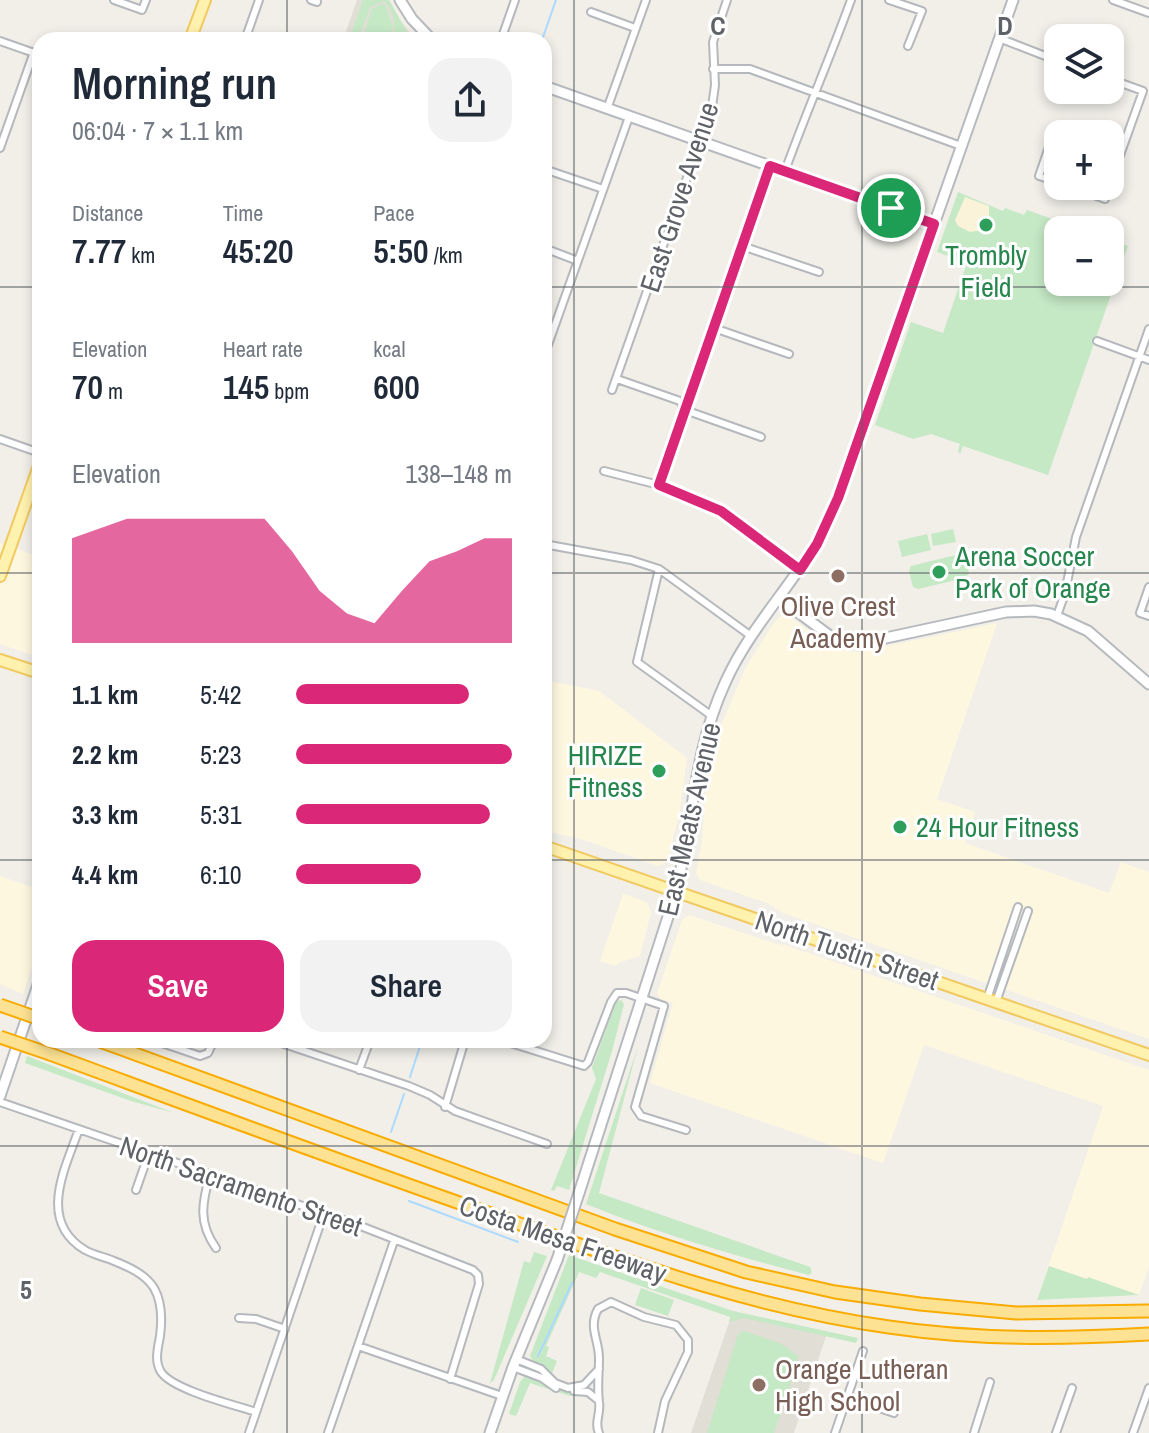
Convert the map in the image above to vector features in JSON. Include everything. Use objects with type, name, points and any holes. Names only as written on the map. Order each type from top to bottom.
[{"type":"highway","points":[[0,1005],[32,1016]]},
{"type":"highway","name":"Costa Mesa Freeway","points":[[0,1037],[32,1048]]},
{"type":"highway","name":"Costa Mesa Freeway","points":[[32,1048],[394,1181],[737,1296],[823,1316],[933,1333],[1006,1338],[1149,1334]]},
{"type":"highway","name":"Costa Mesa Freeway","points":[[119,1048],[615,1229],[746,1272],[835,1292],[961,1308],[1016,1313],[1149,1311]]},
{"type":"main road","points":[[193,32],[205,0]]},
{"type":"main road","points":[[0,576],[32,486]]},
{"type":"main road","points":[[0,660],[32,670]]},
{"type":"main road","name":"North Tustin Street","points":[[552,849],[1149,1055]]},
{"type":"street","points":[[114,0],[142,10],[146,0]]},
{"type":"street","points":[[248,32],[259,0]]},
{"type":"street","points":[[400,0],[424,32]]},
{"type":"street","points":[[504,32],[515,0]]},
{"type":"street","points":[[607,109],[646,0]]},
{"type":"street","name":"East Grove Avenue","points":[[612,390],[715,96],[713,42],[727,0]]},
{"type":"street","points":[[785,171],[812,94],[823,79],[851,0]]},
{"type":"street","points":[[889,0],[922,11],[908,46]]},
{"type":"street","name":"East Meats Avenue","points":[[490,1433],[514,1363],[557,1260],[676,892],[687,845],[697,770],[712,716],[724,684],[751,636],[817,544],[838,498],[1013,0]]},
{"type":"street","points":[[1113,0],[1149,13]]},
{"type":"street","points":[[591,12],[635,28]]},
{"type":"street","points":[[999,38],[1044,56]]},
{"type":"street","points":[[0,41],[32,52]]},
{"type":"street","points":[[0,148],[32,67]]},
{"type":"street","points":[[713,69],[750,69],[961,146]]},
{"type":"street","points":[[1124,84],[1143,91],[1124,145]]},
{"type":"street","points":[[552,89],[934,224]]},
{"type":"street","points":[[553,333],[629,117]]},
{"type":"street","points":[[1044,161],[1039,176],[1044,178]]},
{"type":"street","points":[[659,485],[770,166]]},
{"type":"street","points":[[552,172],[603,189]]},
{"type":"street","points":[[742,246],[819,272]]},
{"type":"street","points":[[552,251],[578,261]]},
{"type":"street","points":[[714,328],[789,354]]},
{"type":"street","points":[[1057,616],[1068,582],[1076,537],[1149,329]]},
{"type":"street","points":[[1097,341],[1149,360]]},
{"type":"street","points":[[617,379],[680,401],[685,410],[761,437]]},
{"type":"street","points":[[0,439],[32,450]]},
{"type":"street","points":[[604,471],[659,485],[721,511],[800,570]]},
{"type":"street","points":[[552,545],[631,560],[659,569],[751,636]]},
{"type":"street","points":[[659,569],[637,662],[712,716]]},
{"type":"street","points":[[1149,587],[1140,613],[1149,616]]},
{"type":"street","points":[[779,598],[830,636],[858,644],[1016,611],[1057,616],[1088,631],[1149,684]]},
{"type":"street","points":[[992,1001],[1018,907]]},
{"type":"street","points":[[992,1001],[1028,911]]},
{"type":"street","points":[[527,1048],[584,1066],[615,995],[622,992],[664,1006],[635,1107],[641,1116],[686,1130]]},
{"type":"street","points":[[0,1099],[32,1011]]},
{"type":"street","points":[[176,1048],[200,1056],[208,1053],[210,1048]]},
{"type":"street","points":[[295,1048],[421,1091],[445,1107],[547,1144]]},
{"type":"street","points":[[359,1070],[367,1048]]},
{"type":"street","points":[[445,1107],[463,1048]]},
{"type":"street","name":"North Sacramento Street","points":[[0,1099],[324,1213],[468,1268],[478,1275],[478,1288],[450,1379]]},
{"type":"street","points":[[79,1129],[60,1183],[57,1202],[64,1230],[87,1251],[127,1266],[141,1274],[154,1288],[160,1305],[161,1325],[156,1358],[162,1373],[179,1385],[256,1412]]},
{"type":"street","points":[[136,1190],[149,1153]]},
{"type":"street","points":[[210,1174],[201,1211],[204,1228],[216,1248]]},
{"type":"street","points":[[249,1433],[324,1213]]},
{"type":"street","points":[[328,1433],[394,1241]]},
{"type":"street","points":[[599,1433],[596,1425],[599,1352],[593,1322],[598,1309],[605,1303],[621,1305],[644,1317],[676,1325],[688,1340],[688,1352],[666,1396],[658,1433]]},
{"type":"street","points":[[239,1318],[256,1319],[285,1329]]},
{"type":"street","points":[[358,1346],[502,1396]]},
{"type":"street","points":[[835,1433],[863,1351]]},
{"type":"street","points":[[514,1363],[541,1369],[555,1383],[568,1388],[584,1385],[599,1369]]},
{"type":"street","points":[[514,1363],[560,1390],[588,1392],[598,1400]]},
{"type":"street","points":[[974,1433],[990,1382]]},
{"type":"street","points":[[1056,1433],[1072,1388]]},
{"type":"street","points":[[1133,1433],[1149,1388]]},
{"type":"street","points":[[847,1397],[894,1413]]},
{"type":"shaded area","points":[[357,0],[389,0],[410,32],[346,32]]},
{"type":"shaded area","points":[[0,543],[32,554],[32,655],[0,644]]},
{"type":"shaded area","points":[[786,614],[829,645],[844,651],[859,652],[997,623],[937,799],[975,812],[965,843],[1109,893],[1121,862],[1149,872],[1149,1039],[783,913],[767,903],[700,880],[696,873],[702,841],[706,783],[717,735],[746,667],[771,627],[781,615]]},
{"type":"shaded area","points":[[552,682],[599,691],[687,758],[679,815],[667,862],[658,866],[578,838],[552,833]]},
{"type":"shaded area","points":[[0,876],[32,887],[32,967],[23,994],[0,984]]},
{"type":"shaded area","points":[[623,894],[647,902],[651,912],[640,956],[616,966],[600,961]]},
{"type":"shaded area","points":[[689,915],[1149,1070],[1149,1267],[1139,1295],[1037,1300],[1103,1106],[924,1045],[883,1163],[650,1083],[673,1003],[657,994],[682,920]]},
{"type":"shaded area","name":"Orange Lutheran High School","points":[[733,1311],[827,1333],[794,1433],[691,1433]]},
{"type":"green space","points":[[363,0],[389,0],[406,30],[393,32],[393,18],[384,1],[370,7],[361,32],[352,32]]},
{"type":"green space","points":[[381,4],[386,6],[393,27],[391,32],[365,31],[372,9]]},
{"type":"green space","points":[[958,192],[1003,211],[1005,208],[1024,215],[1027,210],[1044,216],[1044,296],[1111,296],[1048,475],[963,446],[960,454],[960,444],[931,434],[913,439],[875,425],[911,322],[943,333],[967,263],[937,252]]},
{"type":"green space","points":[[953,529],[956,542],[933,546],[931,534]]},
{"type":"green space","points":[[927,534],[931,550],[902,557],[898,541]]},
{"type":"green space","name":"Arena Soccer Park of Orange","points":[[960,554],[965,558],[969,573],[965,578],[918,589],[913,587],[909,571],[911,566]]},
{"type":"green space","points":[[621,1000],[624,1004],[612,1051],[569,1190],[557,1186],[554,1191],[551,1190],[596,1079],[592,1068],[616,1002]]},
{"type":"green space","points":[[638,1046],[599,1193],[810,1267],[812,1272],[809,1275],[696,1243],[586,1204]]},
{"type":"green space","points":[[27,1056],[174,1113],[25,1063]]},
{"type":"green space","points":[[534,1252],[547,1256],[494,1380],[490,1383],[524,1261],[530,1263]]},
{"type":"green space","points":[[569,1255],[733,1311],[858,1338],[856,1343],[744,1318],[729,1322],[730,1317],[600,1272],[596,1278],[579,1272],[546,1346],[549,1347],[546,1356],[557,1361],[551,1376],[530,1356]]},
{"type":"green space","points":[[1049,1266],[1088,1277],[1139,1295],[1037,1300]]},
{"type":"green space","points":[[641,1288],[674,1300],[668,1316],[635,1305]]},
{"type":"green space","points":[[744,1331],[782,1344],[799,1357],[787,1377],[792,1379],[774,1433],[707,1433],[738,1334]]},
{"type":"green space","points":[[525,1376],[574,1394],[570,1396],[530,1383],[516,1416],[509,1414]]},
{"type":"sand","points":[[965,197],[989,206],[989,222],[982,230],[970,232],[958,226],[955,220]]},
{"type":"waterway","points":[[545,32],[556,0]]},
{"type":"waterway","points":[[410,1077],[419,1048]]},
{"type":"waterway","points":[[391,1132],[404,1094]]},
{"type":"waterway","points":[[409,1201],[518,1242]]},
{"type":"waterway","points":[[538,1356],[572,1283]]},
{"type":"place","name":"Trombly Field","points":[[986,225]]},
{"type":"place","name":"Arena Soccer Park of Orange","points":[[939,572]]},
{"type":"place","name":"Olive Crest Academy","points":[[838,576]]},
{"type":"place","name":"HIRIZE Fitness","points":[[659,771]]},
{"type":"place","name":"24 Hour Fitness","points":[[900,827]]},
{"type":"place","name":"Orange Lutheran High School","points":[[759,1385]]},
{"type":"route","points":[[770,166],[891,208],[934,224],[838,498],[817,544],[800,570],[721,511],[659,485],[770,166]]}]
